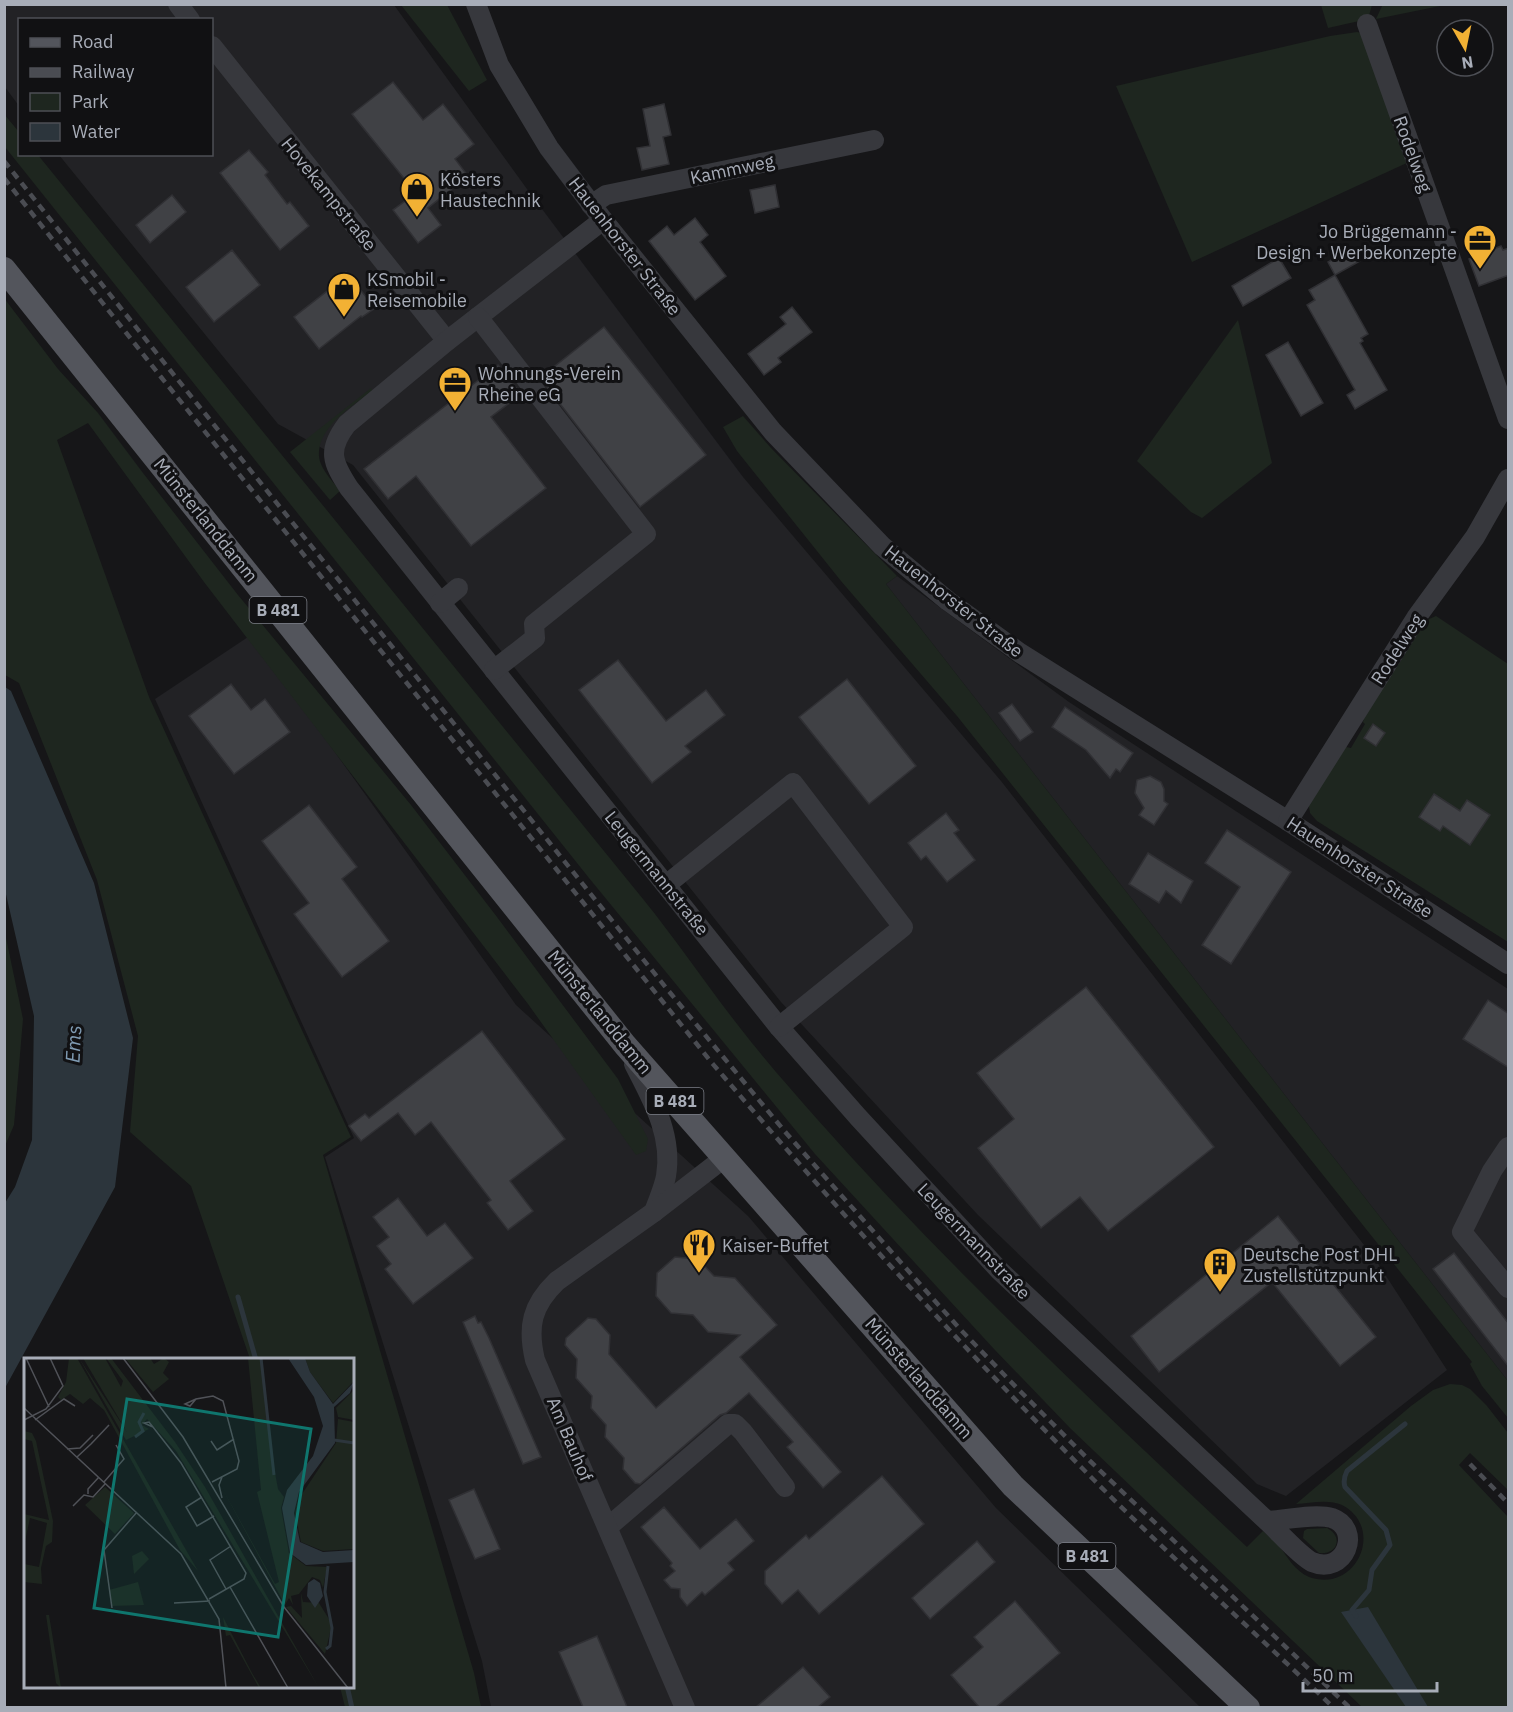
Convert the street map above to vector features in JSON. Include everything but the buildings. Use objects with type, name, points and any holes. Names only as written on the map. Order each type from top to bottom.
[{"type":"main road","name":"Münsterlanddamm","points":[[4,268],[625,1045],[1013,1486],[1248,1707]]},
{"type":"street","points":[[178,4],[188,18]]},
{"type":"street","name":"Hauenhorster Straße","points":[[476,4],[499,65],[549,148],[597,213],[772,432],[882,546],[948,601],[1020,653],[1288,821],[1509,964]]},
{"type":"street","name":"Rodelweg","points":[[1366,24],[1509,419]]},
{"type":"street","name":"Hovekampstraße","points":[[213,47],[447,341]]},
{"type":"street","name":"Kammweg","points":[[597,213],[606,195],[874,140]]},
{"type":"street","name":"Leugermannstraße","points":[[597,213],[478,317],[347,424],[339,434],[334,446],[333,459],[338,471],[440,603],[780,1027],[858,1118],[1000,1271],[1267,1521]]},
{"type":"street","points":[[478,317],[646,534],[534,624],[535,638],[494,670]]},
{"type":"street","name":"Rodelweg","points":[[1288,821],[1416,618],[1475,537],[1509,479]]},
{"type":"street","points":[[440,603],[458,588]]},
{"type":"street","points":[[666,885],[793,783],[903,927],[780,1027]]},
{"type":"street","points":[[625,1045],[658,1110],[667,1146],[666,1176],[654,1212]]},
{"type":"street","points":[[1509,1147],[1492,1172],[1462,1232],[1509,1288]]},
{"type":"street","name":"Am Bauhof","points":[[685,1707],[536,1360],[531,1334],[532,1317],[546,1292],[556,1281],[654,1212],[724,1158]]},
{"type":"street","points":[[608,1527],[728,1424],[735,1424],[743,1432],[785,1487]]},
{"type":"shaded area","points":[[4,5],[394,5],[527,189],[743,477],[1001,781],[1375,1259],[1447,1370],[1286,1496],[1257,1484],[978,1215],[781,1002],[353,465],[278,424],[60,156],[213,156],[213,18],[18,18],[18,105],[5,87]]},
{"type":"shaded area","points":[[897,576],[1069,702],[1508,989],[1508,1381],[886,584]]},
{"type":"shaded area","points":[[251,635],[516,1005],[748,1216],[996,1508],[1200,1707],[491,1707],[482,1661],[325,1157],[354,1138],[155,699]]},
{"type":"green space","points":[[1389,4],[1445,5],[1376,19],[1382,6]]},
{"type":"green space","points":[[401,5],[447,5],[487,80],[469,91]]},
{"type":"green space","points":[[1321,5],[1372,5],[1368,19],[1328,28]]},
{"type":"green space","points":[[1357,32],[1368,35],[1411,161],[1192,262],[1116,86],[1330,36]]},
{"type":"green space","points":[[4,114],[18,131],[18,156],[39,156],[643,899],[738,1025],[792,1091],[868,1175],[973,1284],[1247,1547],[1263,1531],[1278,1545],[1292,1564],[1309,1577],[1326,1580],[1340,1576],[1352,1568],[1360,1556],[1363,1542],[1362,1528],[1355,1515],[1337,1503],[1296,1504],[1433,1390],[1450,1384],[1462,1385],[1470,1389],[1487,1406],[1508,1433],[1508,1490],[1470,1453],[1459,1465],[1508,1517],[1508,1707],[1362,1707],[1071,1429],[994,1349],[815,1154],[589,878],[5,147]]},
{"type":"green space","points":[[4,298],[58,369],[98,413],[238,595],[411,805],[497,917],[618,1079],[648,1139],[646,1151],[636,1155],[528,1004],[204,582],[88,423],[57,440],[149,697],[351,1137],[323,1155],[474,1673],[481,1707],[345,1707],[340,1688],[354,1688],[354,1358],[250,1358],[191,1186],[130,1132],[138,1036],[97,880],[19,683],[5,675]]},
{"type":"green space","points":[[1238,320],[1272,463],[1202,518],[1191,512],[1137,461]]},
{"type":"green space","points":[[371,388],[372,391],[334,422],[321,441],[319,452],[321,464],[340,491],[330,500],[290,452]]},
{"type":"green space","points":[[743,416],[771,448],[897,576],[886,584],[1508,1381],[1508,1418],[1482,1386],[1470,1364],[1472,1362],[957,716],[841,581],[737,451],[723,427]]},
{"type":"green space","points":[[1436,616],[1508,664],[1508,942],[1317,821],[1310,813],[1308,800],[1340,751],[1346,747],[1351,748],[1365,724],[1363,722],[1367,709],[1425,621]]},
{"type":"green space","points":[[5,933],[23,1019],[14,1125],[5,1146]]},
{"type":"green space","points":[[1327,1528],[1335,1536],[1336,1545],[1330,1551],[1319,1553],[1303,1538],[1304,1531]]},
{"type":"water","name":"Ems","points":[[5,687],[11,691],[94,883],[133,1038],[115,1187],[5,1388],[5,1203],[15,1187],[32,1140],[34,1016],[5,890]]},
{"type":"water","points":[[1368,1607],[1428,1707],[1406,1707],[1341,1612]]},
{"type":"waterway","points":[[238,1297],[255,1358]]},
{"type":"waterway","points":[[1356,1616],[1352,1610],[1369,1590],[1372,1570],[1390,1545],[1386,1530],[1345,1487],[1345,1477],[1347,1471],[1405,1424]]},
{"type":"waterway","points":[[347,1688],[352,1708]]},
{"type":"railway","points":[[4,161],[667,989],[787,1134],[959,1328],[1016,1387],[1090,1461],[1350,1708]]},
{"type":"railway","points":[[4,178],[712,1063],[757,1115],[893,1269],[1033,1418],[1143,1528],[1334,1708]]},
{"type":"railway","points":[[1470,1464],[1508,1503]]},
{"type":"place","name":"Kösters Haustechnik","points":[[417,218]]},
{"type":"place","name":"Jo Brüggemann - Design + Werbekonzepte","points":[[1480,270]]},
{"type":"place","name":"KSmobil - Reisemobile","points":[[344,318]]},
{"type":"place","name":"Wohnungs-Verein Rheine eG","points":[[455,412]]},
{"type":"place","name":"Kaiser-Buffet","points":[[699,1274]]},
{"type":"place","name":"Deutsche Post DHL Zustellstützpunkt","points":[[1220,1293]]}]
